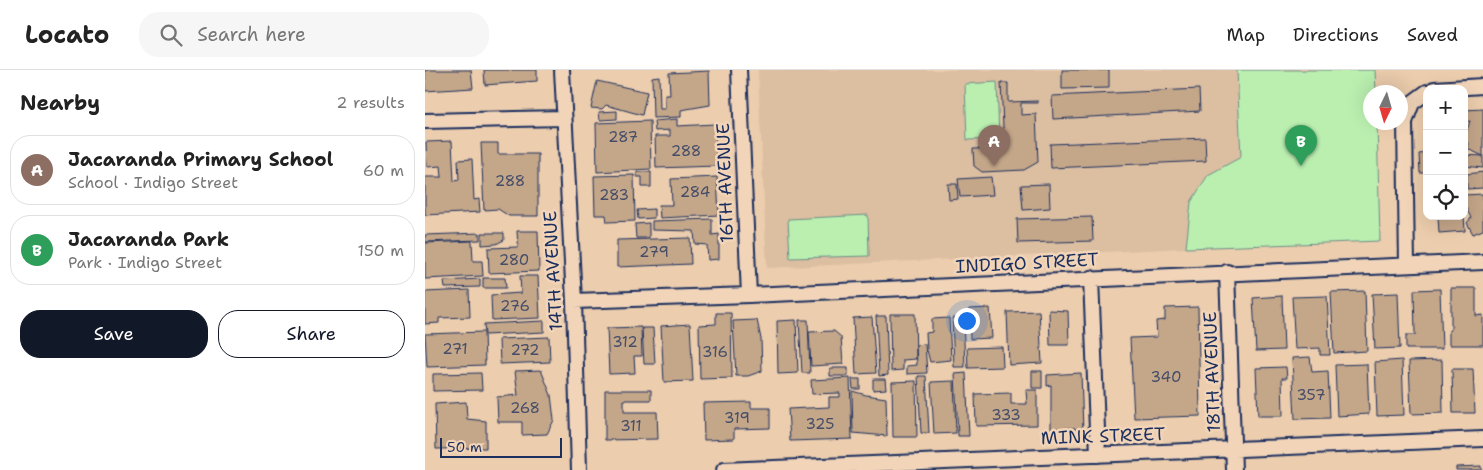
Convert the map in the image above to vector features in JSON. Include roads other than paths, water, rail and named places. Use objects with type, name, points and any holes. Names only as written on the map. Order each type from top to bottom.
[{"type":"street","name":"14TH AVENUE","points":[[562,70],[574,301],[579,470]]},
{"type":"street","name":"16TH AVENUE","points":[[739,70],[749,294]]},
{"type":"street","points":[[1468,87],[1483,86]]},
{"type":"street","points":[[1407,265],[1405,122],[1412,103],[1423,95]]},
{"type":"street","points":[[425,121],[564,118]]},
{"type":"street","name":"INDIGO STREET","points":[[574,301],[1483,262]]},
{"type":"street","name":"18TH AVENUE","points":[[1227,272],[1234,470]]},
{"type":"street","points":[[1091,278],[1099,455]]},
{"type":"street","name":"MINK STREET","points":[[724,470],[1483,439]]},
{"type":"place","name":"Jacaranda Primary School","points":[[994,166]]},
{"type":"place","name":"Jacaranda Park","points":[[1301,166]]}]
